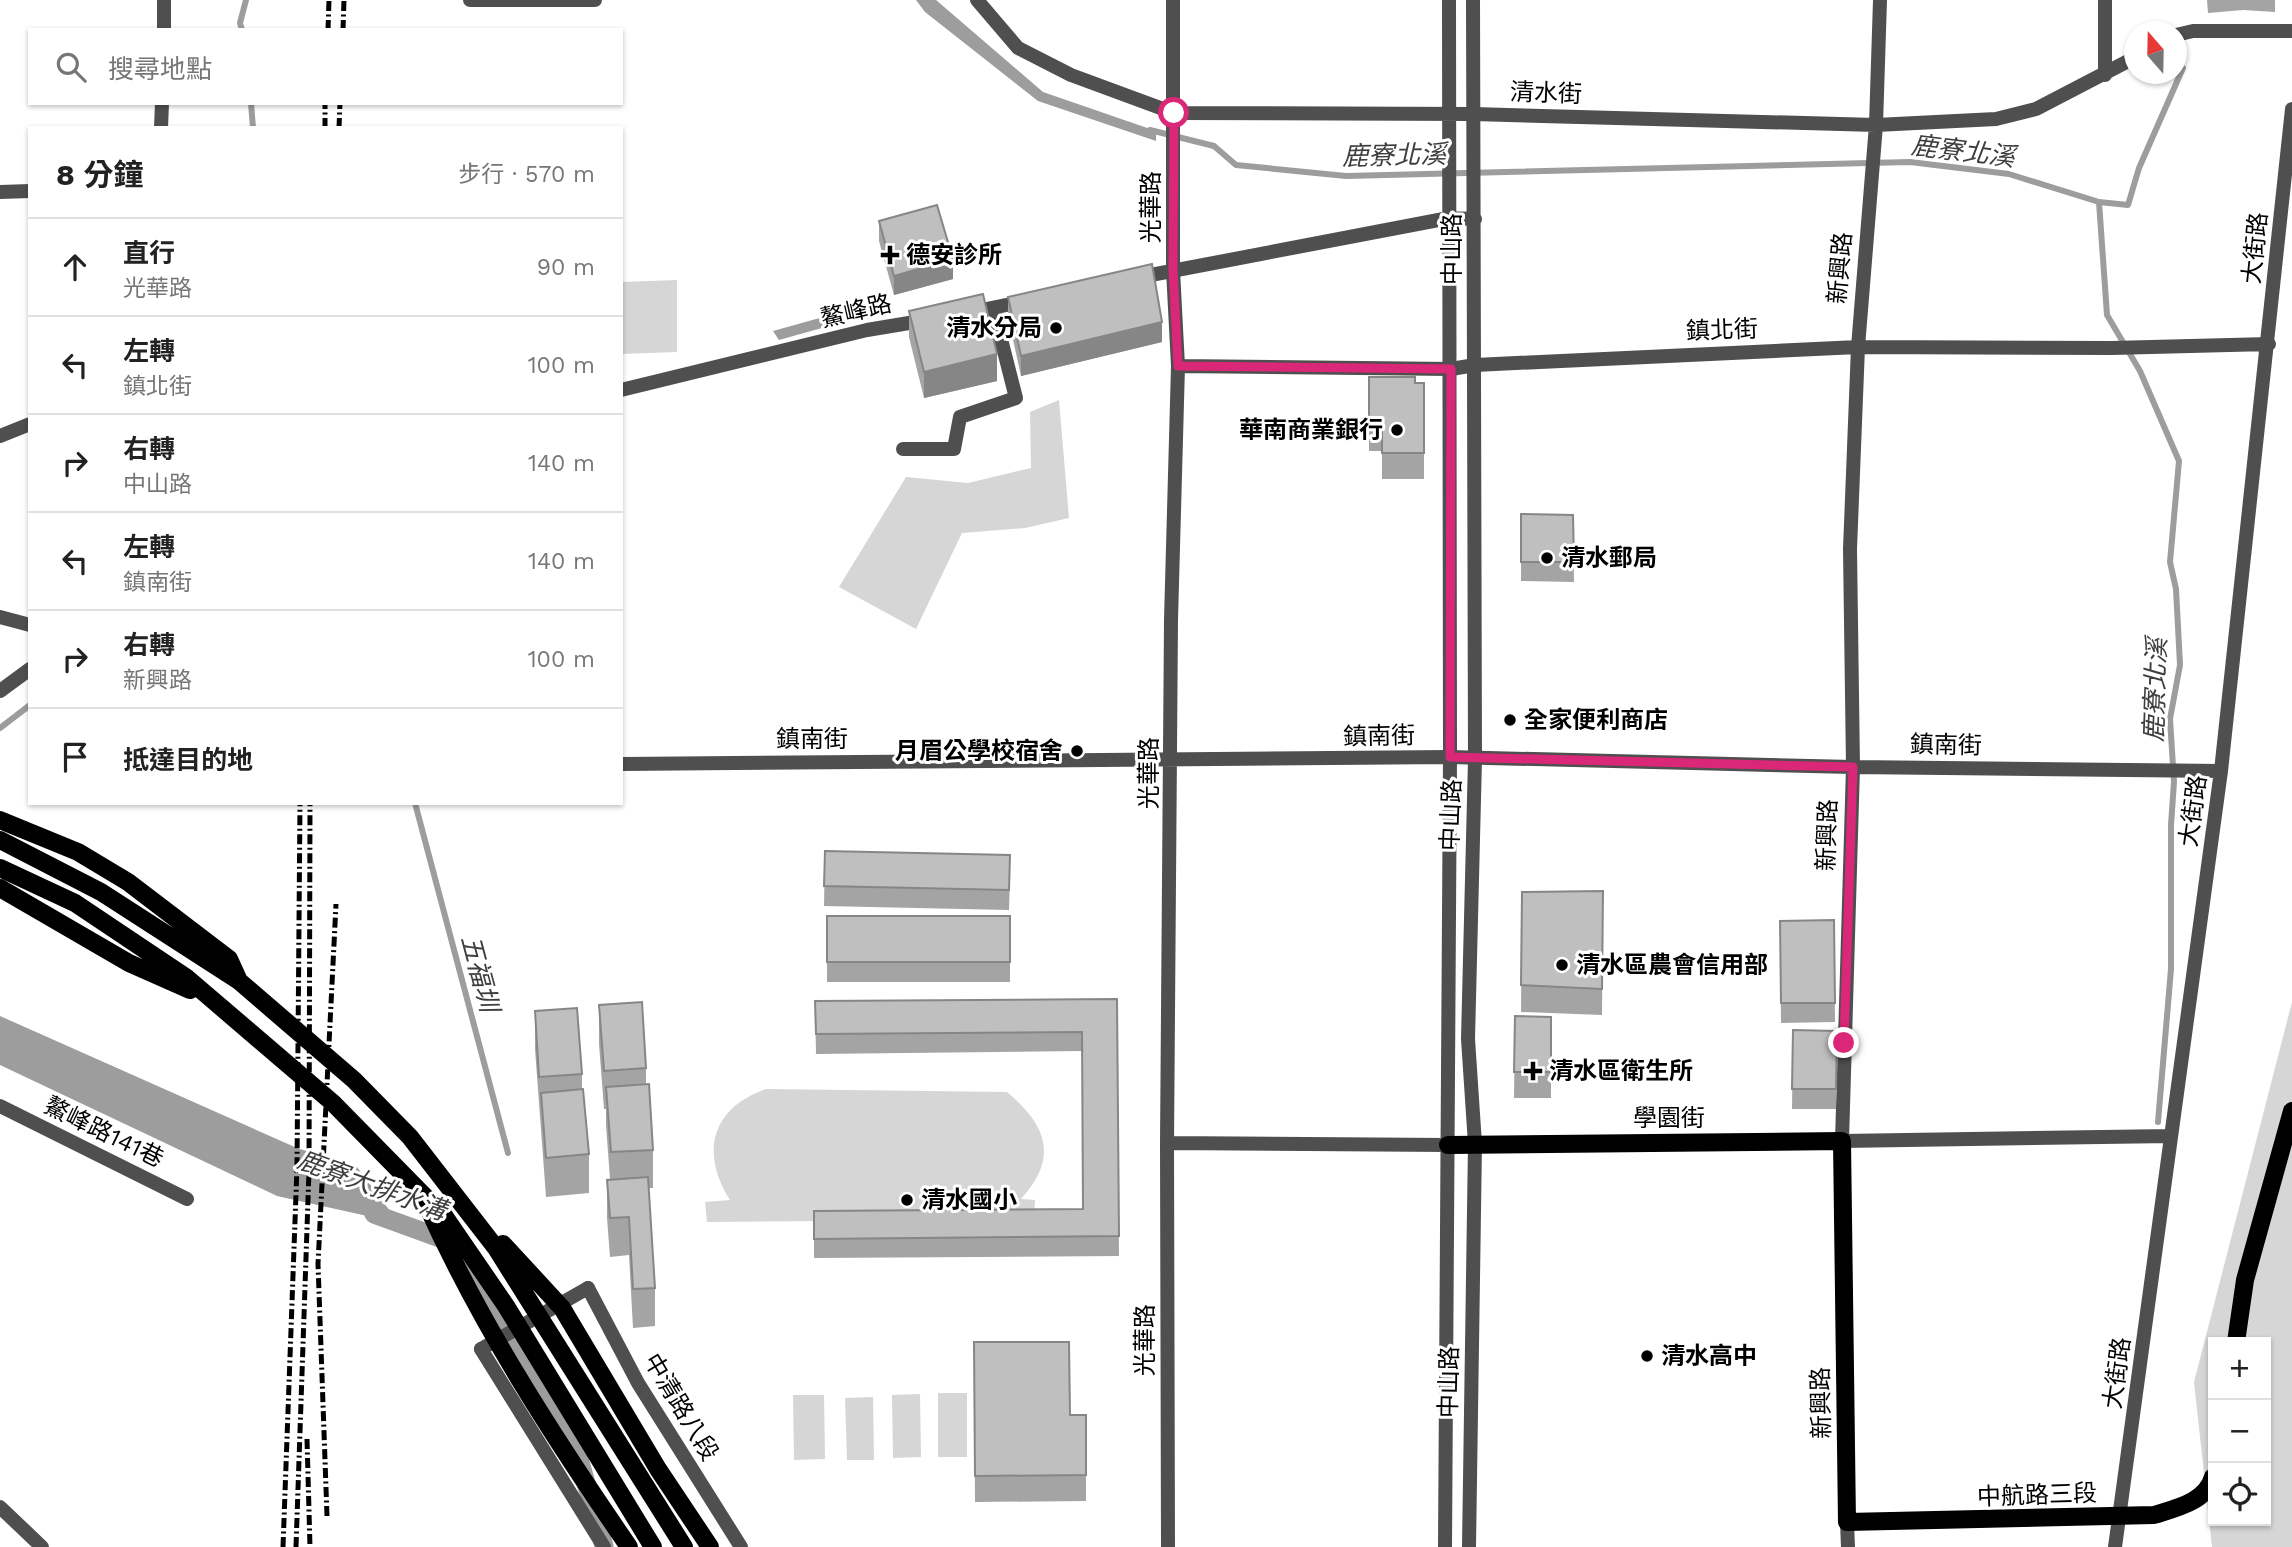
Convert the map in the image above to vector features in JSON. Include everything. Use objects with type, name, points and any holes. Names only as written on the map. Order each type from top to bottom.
[{"type":"main road","points":[[0,820],[78,852],[128,881],[229,959],[239,981]]},
{"type":"main road","points":[[0,839],[101,892],[239,981],[354,1080],[410,1137],[496,1248],[684,1547]]},
{"type":"main road","points":[[0,868],[75,903],[187,978],[332,1103],[444,1217],[506,1306],[653,1547]]},
{"type":"main road","points":[[0,888],[129,963],[216,1001]]},
{"type":"main road","points":[[2237,1337],[2245,1280],[2292,1111]]},
{"type":"main road","name":"學園街","points":[[1448,1145],[1842,1141]]},
{"type":"main road","name":"新興路","points":[[1842,1141],[1847,1522]]},
{"type":"main road","points":[[423,1197],[445,1246],[551,1430],[629,1547]]},
{"type":"main road","points":[[467,1209],[562,1308],[658,1469],[710,1547]]},
{"type":"main road","name":"中航路三段","points":[[1847,1522],[2154,1515],[2190,1504],[2208,1487]]},
{"type":"street","points":[[164,0],[164,28]]},
{"type":"street","points":[[470,0],[595,0]]},
{"type":"street","name":"清水街","points":[[977,0],[1018,47],[1071,75],[1174,113],[1473,114],[1876,125],[1996,119],[2036,109],[2124,64]]},
{"type":"street","name":"光華路","points":[[1168,1547],[1167,1143],[1171,620],[1178,366],[1173,270],[1173,0]]},
{"type":"street","name":"中山路","points":[[1446,1547],[1451,369],[1448,0]]},
{"type":"street","name":"中山路","points":[[1469,1547],[1475,1144],[1468,1039],[1475,759],[1473,0]]},
{"type":"street","name":"新興路","points":[[1842,1141],[1853,767],[1850,550],[1858,347],[1876,125],[1880,0]]},
{"type":"street","points":[[2105,0],[2105,75]]},
{"type":"street","points":[[2187,32],[2292,31]]},
{"type":"street","points":[[161,126],[162,105]]},
{"type":"street","name":"大街路","points":[[2115,1547],[2221,771],[2269,344],[2292,109]]},
{"type":"street","points":[[0,192],[28,191]]},
{"type":"street","points":[[1122,281],[1449,218],[1475,219]]},
{"type":"street","name":"鰲峰路","points":[[623,390],[867,330],[1044,298]]},
{"type":"street","points":[[904,449],[954,449],[960,417],[1016,398],[993,308]]},
{"type":"street","name":"鎮北街","points":[[1178,366],[1451,369],[1475,365],[1858,347],[2112,348],[2269,344]]},
{"type":"street","points":[[0,436],[28,425]]},
{"type":"street","points":[[0,617],[28,624]]},
{"type":"street","points":[[0,691],[28,670]]},
{"type":"street","name":"鎮南街","points":[[623,764],[1450,757],[1853,767],[2221,771]]},
{"type":"street","name":"鰲峰路141巷","points":[[0,1106],[187,1199]]},
{"type":"street","name":"學園街","points":[[1842,1141],[2171,1136]]},
{"type":"street","name":"學園街","points":[[1167,1143],[1448,1145]]},
{"type":"street","name":"中清路八段","points":[[604,1547],[481,1349],[588,1288],[638,1383],[741,1547]]},
{"type":"street","points":[[0,1507],[42,1547]]},
{"type":"street","name":"新興路","points":[[1847,1522],[1848,1547]]},
{"type":"shaded area","points":[[916,0],[936,0],[1043,92],[1156,131],[1156,141],[1038,101],[925,12]]},
{"type":"shaded area","points":[[677,280],[677,352],[623,354],[623,282]]},
{"type":"shaded area","points":[[859,307],[861,317],[779,340],[773,331]]},
{"type":"shaded area","points":[[1059,400],[1069,518],[1025,528],[962,533],[916,629],[839,587],[906,477],[968,483],[1031,468],[1030,412]]},
{"type":"shaded area","points":[[2292,1002],[2292,1547],[2212,1547],[2210,1526],[2271,1526],[2271,1337],[2208,1337],[2208,1510],[2194,1382]]},
{"type":"shaded area","points":[[0,1016],[297,1148],[357,1167],[399,1223],[277,1196],[0,1065]]},
{"type":"shaded area","points":[[766,1089],[1007,1092],[1031,1117],[1043,1142],[1044,1156],[1040,1169],[1033,1184],[1021,1199],[1035,1200],[1034,1219],[707,1222],[705,1202],[730,1200],[715,1166],[716,1134],[733,1108],[747,1097]]},
{"type":"shaded area","points":[[938,1393],[967,1393],[967,1457],[938,1457]]},
{"type":"shaded area","points":[[920,1394],[921,1457],[893,1458],[892,1395]]},
{"type":"shaded area","points":[[793,1395],[824,1395],[825,1459],[794,1460]]},
{"type":"shaded area","points":[[873,1397],[874,1460],[847,1460],[845,1398]]},
{"type":"building","points":[[937,205],[953,259],[894,276],[879,221]]},
{"type":"building","points":[[1152,264],[1162,322],[1021,356],[1008,297]]},
{"type":"building","points":[[983,294],[997,354],[924,372],[909,311]]},
{"type":"building","name":"華南商業銀行","points":[[1369,377],[1415,377],[1415,383],[1424,383],[1424,453],[1382,453],[1382,425],[1369,425]]},
{"type":"building","points":[[1521,514],[1573,515],[1574,562],[1521,562]]},
{"type":"building","points":[[825,851],[1010,855],[1009,890],[824,886]]},
{"type":"building","name":"清水區農會信用部","points":[[1603,891],[1602,989],[1521,985],[1522,892]]},
{"type":"building","points":[[827,916],[1010,916],[1010,962],[827,962]]},
{"type":"building","points":[[1834,920],[1835,1003],[1781,1003],[1780,921]]},
{"type":"building","points":[[1117,999],[1119,1236],[814,1239],[814,1211],[1083,1209],[1082,1032],[816,1034],[815,1001]]},
{"type":"building","points":[[642,1002],[646,1068],[604,1071],[599,1005]]},
{"type":"building","points":[[577,1008],[582,1074],[539,1077],[535,1011]]},
{"type":"building","points":[[1515,1016],[1551,1017],[1551,1072],[1514,1072]]},
{"type":"building","points":[[1793,1030],[1837,1031],[1836,1089],[1792,1089]]},
{"type":"building","points":[[649,1084],[653,1150],[611,1152],[606,1087]]},
{"type":"building","points":[[583,1089],[589,1154],[546,1158],[541,1093]]},
{"type":"building","points":[[648,1177],[655,1288],[633,1289],[629,1217],[610,1218],[607,1180]]},
{"type":"building","points":[[974,1342],[1069,1342],[1070,1415],[1086,1415],[1086,1475],[975,1476]]},
{"type":"waterway","name":"五福圳","points":[[241,28],[240,23],[246,0]]},
{"type":"waterway","points":[[2099,202],[2128,205],[2139,168],[2176,84]]},
{"type":"waterway","name":"五福圳","points":[[251,105],[253,126]]},
{"type":"waterway","name":"鹿寮北溪","points":[[1150,130],[1214,146],[1236,165],[1346,176],[1910,162],[2009,174],[2099,202],[2107,315],[2140,371],[2179,461],[2170,562],[2176,589],[2180,665],[2170,719],[2174,782],[2171,825],[2171,969],[2158,1122]]},
{"type":"waterway","points":[[0,728],[28,707]]},
{"type":"waterway","name":"五福圳","points":[[416,805],[508,1153]]},
{"type":"waterway","name":"鹿寮大排水溝","points":[[374,1214],[451,1242],[574,1441],[604,1546]]},
{"type":"railway","points":[[328,28],[329,0]]},
{"type":"railway","points":[[343,28],[344,0]]},
{"type":"railway","points":[[325,105],[325,126]]},
{"type":"railway","points":[[339,126],[340,105]]},
{"type":"railway","points":[[283,1547],[297,1167],[300,805]]},
{"type":"railway","points":[[296,1547],[309,1171],[310,805]]},
{"type":"railway","points":[[327,1516],[318,1264],[336,904]]},
{"type":"railway","points":[[307,1439],[310,1547]]},
{"type":"place","name":"德安診所","points":[[890,255]]},
{"type":"place","name":"清水分局","points":[[1056,328]]},
{"type":"place","name":"華南商業銀行","points":[[1397,430]]},
{"type":"place","name":"清水郵局","points":[[1547,558]]},
{"type":"place","name":"全家便利商店","points":[[1510,720]]},
{"type":"place","name":"月眉公學校宿舍","points":[[1077,751]]},
{"type":"place","name":"清水區農會信用部","points":[[1562,965]]},
{"type":"place","name":"清水區衛生所","points":[[1533,1071]]},
{"type":"place","name":"清水國小","points":[[907,1200]]},
{"type":"place","name":"清水高中","points":[[1647,1356]]},
{"type":"route","points":[[1174,113],[1173,270],[1178,366],[1451,369],[1450,757],[1853,767],[1844,1043]]}]
